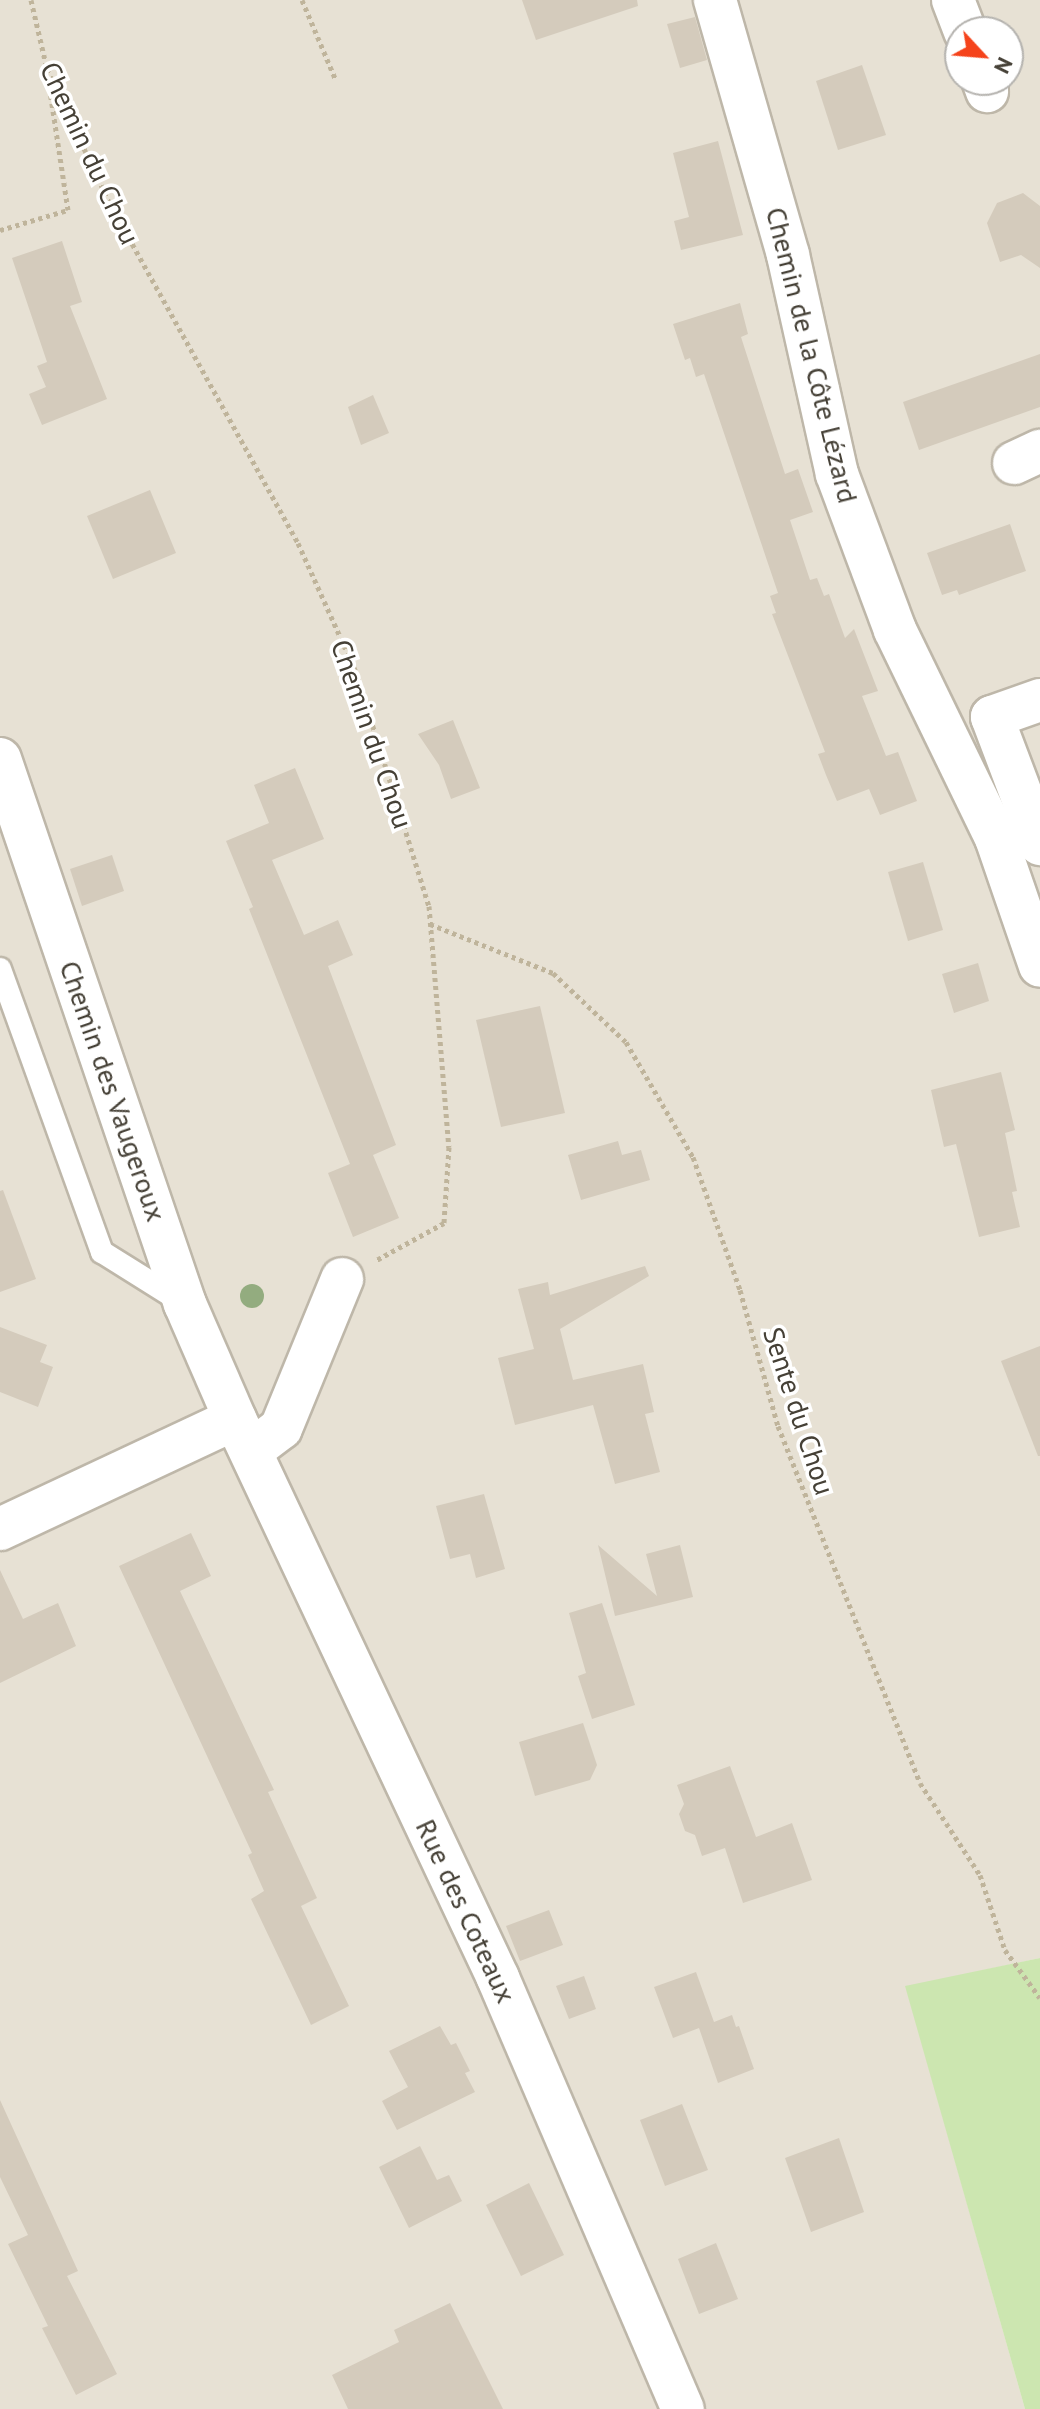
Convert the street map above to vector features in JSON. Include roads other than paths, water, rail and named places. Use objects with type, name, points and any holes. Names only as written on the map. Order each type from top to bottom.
[{"type":"street","name":"Chemin de la Côte Lézard","points":[[715,0],[788,255],[837,474],[895,630],[996,838],[1040,966]]},
{"type":"street","points":[[1040,700],[992,717],[1040,844]]},
{"type":"street","name":"Chemin des Vaugeroux","points":[[0,759],[185,1304],[243,1435]]},
{"type":"street","points":[[0,1529],[243,1435],[281,1428],[342,1279]]},
{"type":"street","name":"Rue des Coteaux","points":[[243,1435],[498,1978],[683,2409]]},
{"type":"lane","points":[[0,969],[102,1252],[185,1304]]}]
